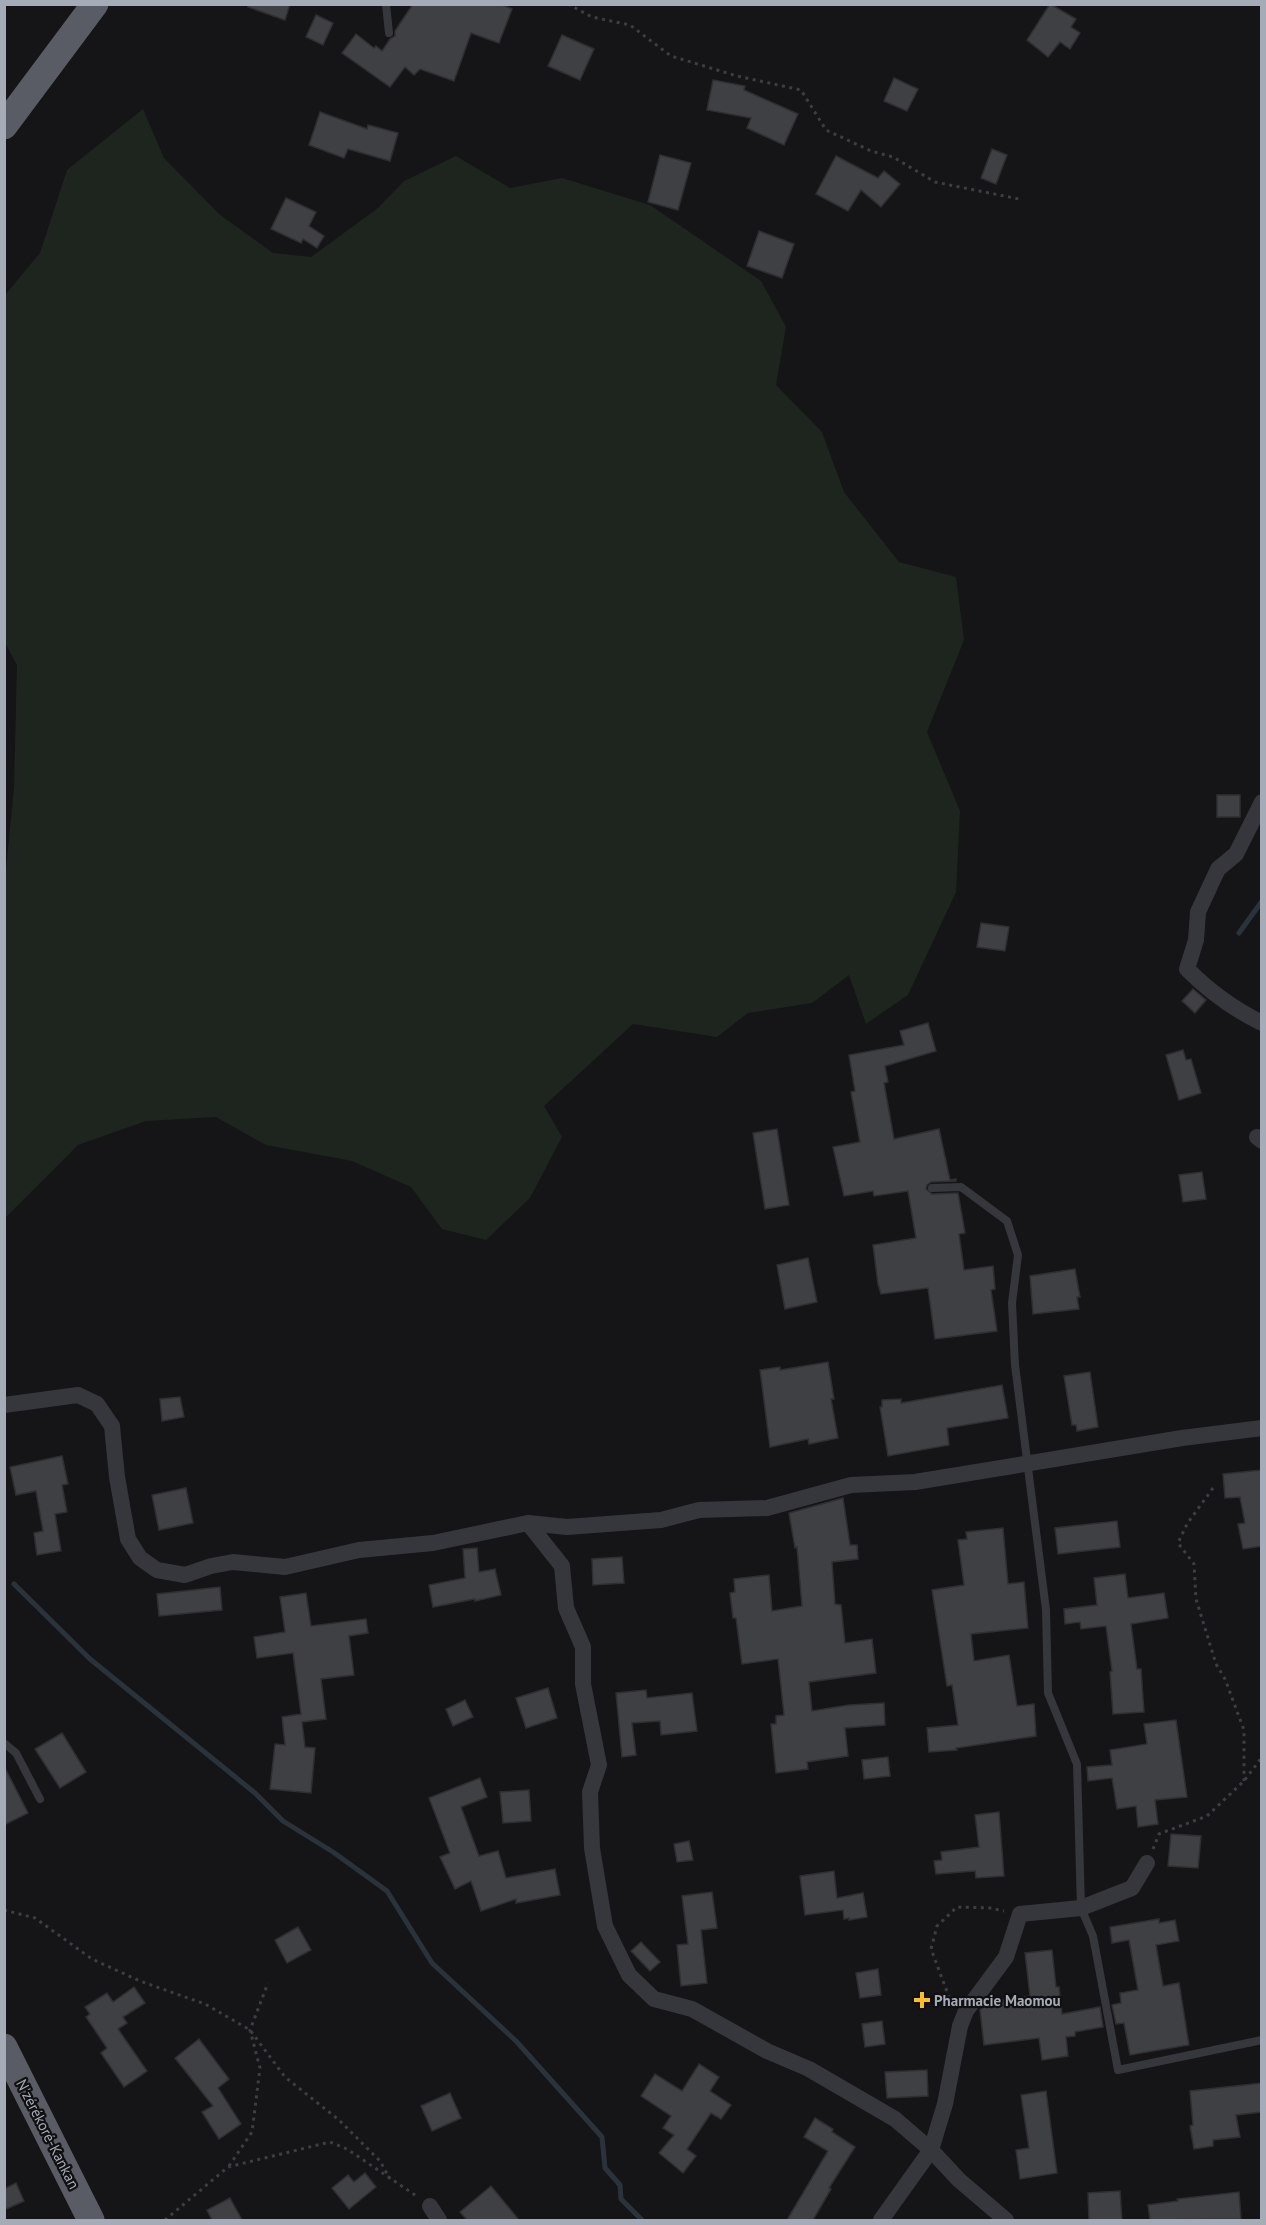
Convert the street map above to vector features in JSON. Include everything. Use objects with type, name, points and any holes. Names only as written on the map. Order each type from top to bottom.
[{"type":"highway","points":[[4,126],[95,4]]},
{"type":"highway","name":"N'zérékoré-Kankan","points":[[4,2046],[91,2220]]},
{"type":"street","points":[[1262,802],[1236,854],[1218,869],[1197,912],[1196,940],[1187,969],[1208,990],[1240,1013],[1262,1023]]},
{"type":"street","points":[[4,1405],[78,1395],[97,1404],[111,1426],[128,1539],[140,1558],[157,1570],[185,1575],[211,1566],[233,1563],[285,1567],[359,1550],[433,1543],[528,1523],[567,1527],[661,1520],[699,1510],[767,1508],[851,1485],[915,1482],[1182,1437],[1262,1428]]},
{"type":"street","points":[[528,1523],[562,1566],[566,1608],[583,1647],[584,1684],[599,1765],[590,1792],[592,1848],[605,1926],[629,1975],[654,2000],[692,2009],[767,2051],[808,2069],[895,2119],[931,2150],[959,2180],[1006,2220]]},
{"type":"street","points":[[881,2220],[931,2150],[945,2104],[960,2026],[966,2011],[1006,1957],[1020,1914],[1081,1908],[1132,1888],[1147,1863]]},
{"type":"lane","points":[[386,4],[389,33]]},
{"type":"lane","points":[[932,1188],[961,1186],[1007,1221],[1018,1255],[1012,1303],[1015,1365],[1046,1610],[1048,1693],[1077,1764],[1081,1908],[1093,1936],[1118,2070],[1262,2040]]},
{"type":"lane","points":[[4,1743],[16,1753],[40,1799]]},
{"type":"path","points":[[568,4],[592,17],[630,25],[671,56],[738,76],[801,90],[826,130],[871,151],[892,157],[935,182],[1019,199]]},
{"type":"path","points":[[1214,1488],[1187,1524],[1178,1543],[1194,1564],[1197,1599],[1216,1664],[1225,1679],[1244,1730],[1244,1781]]},
{"type":"path","points":[[1147,1863],[1159,1834],[1207,1816],[1244,1781],[1262,1757]]},
{"type":"path","points":[[960,2026],[931,1949],[937,1926],[957,1907],[990,1908],[1020,1914]]},
{"type":"path","points":[[4,1910],[35,1918],[92,1959],[140,1981],[205,2004],[250,2030],[285,2077],[339,2120],[380,2160],[390,2179]]},
{"type":"path","points":[[165,2220],[228,2167],[252,2132],[260,2068],[250,2030],[268,1983]]},
{"type":"path","points":[[228,2167],[330,2142],[347,2149],[435,2213]]},
{"type":"shaded area","points":[[143,109],[164,158],[219,214],[273,253],[311,257],[378,208],[404,181],[456,156],[510,188],[562,178],[650,205],[761,281],[786,327],[776,385],[822,432],[844,492],[899,562],[956,577],[964,640],[927,732],[960,811],[956,892],[908,995],[866,1024],[849,975],[812,1003],[748,1013],[717,1037],[633,1024],[544,1106],[562,1137],[530,1198],[486,1240],[442,1229],[411,1187],[352,1161],[266,1145],[216,1117],[146,1121],[78,1145],[5,1218],[4,891],[14,787],[17,665],[4,641],[5,295],[40,253],[67,170]]},
{"type":"building","points":[[248,4],[290,4],[285,20],[248,7]]},
{"type":"building","points":[[413,4],[500,4],[512,9],[499,43],[471,33],[454,81],[420,69],[414,75],[405,67],[390,87],[342,53],[356,34],[374,48],[376,46],[382,51],[390,39],[395,36],[395,31]]},
{"type":"building","points":[[1050,4],[1076,19],[1071,27],[1080,33],[1070,49],[1060,42],[1048,57],[1027,40]]},
{"type":"building","points":[[316,15],[333,23],[323,45],[306,37]]},
{"type":"building","points":[[562,35],[594,49],[580,80],[548,66]]},
{"type":"building","points":[[894,78],[918,89],[907,111],[884,101]]},
{"type":"building","points":[[713,80],[745,86],[744,90],[798,114],[784,145],[747,128],[751,118],[707,110]]},
{"type":"building","points":[[320,112],[367,129],[368,125],[398,133],[390,161],[348,149],[344,158],[309,145]]},
{"type":"building","points":[[992,149],[1007,155],[996,184],[981,178]]},
{"type":"building","points":[[660,155],[691,163],[678,210],[648,202]]},
{"type":"building","points":[[836,156],[878,178],[884,171],[900,184],[881,207],[861,190],[848,211],[816,194]]},
{"type":"building","points":[[286,198],[316,212],[309,226],[324,236],[317,248],[303,239],[301,243],[271,229]]},
{"type":"building","points":[[759,231],[794,244],[782,278],[747,266]]},
{"type":"building","points":[[1217,795],[1240,795],[1240,817],[1217,817]]},
{"type":"building","points":[[981,923],[1009,927],[1005,951],[977,947]]},
{"type":"building","points":[[1193,989],[1206,1000],[1195,1013],[1182,1001]]},
{"type":"building","points":[[928,1023],[936,1051],[885,1066],[888,1082],[884,1083],[894,1139],[939,1129],[950,1180],[956,1179],[956,1181],[931,1182],[926,1189],[932,1194],[958,1193],[965,1233],[959,1234],[964,1270],[993,1266],[995,1289],[991,1290],[997,1331],[935,1339],[928,1288],[881,1294],[878,1284],[873,1245],[916,1238],[908,1191],[874,1196],[873,1191],[844,1196],[833,1147],[860,1142],[851,1092],[855,1091],[849,1055],[904,1045],[900,1031]]},
{"type":"building","points":[[1183,1050],[1186,1060],[1191,1059],[1201,1093],[1179,1100],[1166,1055]]},
{"type":"building","points":[[777,1129],[789,1205],[765,1209],[753,1133]]},
{"type":"building","points":[[1202,1172],[1206,1199],[1183,1202],[1179,1175]]},
{"type":"building","points":[[808,1258],[817,1302],[785,1309],[777,1265]]},
{"type":"building","points":[[1075,1269],[1080,1297],[1077,1297],[1079,1309],[1033,1314],[1030,1276]]},
{"type":"building","points":[[828,1362],[834,1399],[831,1399],[838,1438],[809,1444],[808,1439],[770,1447],[760,1370],[780,1367],[780,1370]]},
{"type":"building","points":[[1090,1372],[1098,1427],[1077,1431],[1076,1425],[1072,1425],[1064,1376]]},
{"type":"building","points":[[1002,1385],[1008,1418],[947,1428],[949,1445],[888,1456],[880,1407],[882,1407],[882,1400],[901,1399],[901,1403]]},
{"type":"building","points":[[180,1397],[184,1417],[162,1421],[160,1399]]},
{"type":"building","points":[[62,1456],[68,1484],[62,1485],[67,1512],[55,1514],[61,1551],[37,1555],[34,1533],[43,1531],[36,1491],[16,1495],[10,1467]]},
{"type":"building","points":[[1262,1470],[1262,1546],[1243,1549],[1238,1524],[1245,1523],[1240,1497],[1225,1498],[1223,1474]]},
{"type":"building","points":[[186,1488],[193,1523],[159,1530],[152,1495]]},
{"type":"building","points":[[843,1498],[850,1545],[857,1545],[858,1559],[832,1562],[835,1604],[841,1605],[845,1643],[872,1639],[876,1673],[809,1682],[812,1711],[849,1705],[884,1703],[885,1725],[845,1728],[848,1756],[807,1762],[808,1769],[776,1773],[771,1724],[776,1724],[776,1716],[784,1715],[778,1659],[742,1664],[730,1593],[735,1592],[734,1579],[769,1575],[772,1611],[802,1606],[797,1547],[795,1548],[789,1513]]},
{"type":"building","points":[[1117,1521],[1120,1547],[1058,1554],[1055,1528]]},
{"type":"building","points":[[1003,1528],[1008,1584],[1024,1582],[1028,1628],[971,1634],[974,1661],[1009,1655],[1017,1706],[1034,1704],[1036,1736],[956,1748],[957,1750],[929,1752],[927,1728],[958,1725],[952,1685],[947,1686],[932,1590],[964,1585],[958,1540],[967,1539],[966,1532]]},
{"type":"building","points":[[477,1548],[479,1572],[495,1569],[501,1595],[433,1607],[429,1585],[465,1578],[463,1549]]},
{"type":"building","points":[[622,1557],[624,1583],[593,1585],[592,1559]]},
{"type":"building","points":[[1125,1574],[1128,1598],[1164,1593],[1168,1618],[1131,1624],[1137,1669],[1141,1669],[1144,1712],[1113,1714],[1110,1672],[1112,1671],[1106,1626],[1081,1629],[1080,1622],[1065,1624],[1064,1609],[1097,1605],[1094,1578]]},
{"type":"building","points":[[220,1587],[222,1610],[159,1616],[157,1594]]},
{"type":"building","points":[[306,1593],[311,1626],[366,1619],[368,1633],[349,1636],[354,1675],[321,1679],[326,1719],[302,1722],[305,1747],[315,1748],[311,1793],[270,1789],[275,1744],[285,1745],[282,1717],[301,1714],[293,1653],[257,1658],[254,1637],[285,1632],[280,1597]]},
{"type":"building","points":[[548,1688],[557,1718],[526,1728],[516,1698]]},
{"type":"building","points":[[646,1690],[647,1698],[692,1693],[697,1731],[661,1735],[660,1721],[632,1723],[636,1755],[622,1757],[616,1693]]},
{"type":"building","points":[[465,1700],[473,1717],[453,1726],[446,1709]]},
{"type":"building","points":[[1176,1720],[1187,1797],[1155,1800],[1158,1824],[1138,1827],[1136,1806],[1117,1809],[1112,1778],[1088,1781],[1087,1767],[1112,1765],[1110,1750],[1147,1744],[1144,1724]]},
{"type":"building","points":[[62,1733],[86,1772],[60,1788],[35,1749]]},
{"type":"building","points":[[888,1757],[890,1776],[864,1779],[862,1760]]},
{"type":"building","points":[[4,1766],[28,1813],[4,1825]]},
{"type":"building","points":[[480,1778],[487,1797],[461,1807],[479,1856],[498,1851],[506,1878],[555,1869],[560,1895],[516,1903],[516,1899],[481,1911],[471,1881],[455,1889],[440,1857],[450,1853],[429,1798]]},
{"type":"building","points":[[529,1790],[531,1821],[503,1823],[500,1792]]},
{"type":"building","points":[[999,1812],[1004,1876],[976,1878],[975,1871],[936,1874],[934,1861],[942,1860],[941,1852],[979,1847],[975,1815]]},
{"type":"building","points":[[1171,1834],[1201,1836],[1198,1868],[1168,1866]]},
{"type":"building","points":[[689,1841],[693,1860],[677,1862],[674,1844]]},
{"type":"building","points":[[834,1871],[837,1898],[863,1893],[867,1917],[844,1919],[843,1910],[805,1915],[800,1876]]},
{"type":"building","points":[[712,1892],[717,1928],[701,1930],[707,1983],[681,1986],[677,1945],[688,1944],[682,1896]]},
{"type":"building","points":[[1159,1919],[1159,1923],[1175,1920],[1179,1941],[1156,1945],[1163,1986],[1179,1983],[1189,2045],[1130,2055],[1124,2023],[1116,2024],[1112,2005],[1121,2003],[1120,1993],[1138,1990],[1129,1940],[1112,1943],[1110,1927]]},
{"type":"building","points":[[298,1927],[311,1950],[287,1963],[275,1940]]},
{"type":"building","points":[[641,1942],[660,1962],[650,1971],[631,1951]]},
{"type":"building","points":[[1052,1950],[1062,2014],[1100,2007],[1103,2027],[1075,2032],[1075,2036],[1066,2037],[1068,2056],[1042,2060],[1039,2038],[984,2045],[980,2010],[986,2002],[1030,1996],[1025,1953]]},
{"type":"building","points":[[878,1969],[881,1995],[860,1998],[856,1973]]},
{"type":"building","points":[[134,1987],[145,2003],[123,2017],[127,2023],[118,2029],[147,2071],[124,2087],[101,2053],[107,2048],[86,2017],[90,2014],[85,2007],[107,1993],[113,2002]]},
{"type":"building","points":[[882,2021],[885,2044],[865,2047],[862,2024]]},
{"type":"building","points":[[199,2039],[229,2079],[218,2088],[241,2124],[219,2139],[202,2112],[213,2106],[175,2058]]},
{"type":"building","points":[[699,2064],[719,2077],[710,2091],[731,2105],[721,2119],[711,2113],[687,2149],[696,2156],[683,2173],[659,2153],[674,2135],[663,2128],[671,2116],[641,2096],[655,2074],[682,2091]]},
{"type":"building","points":[[927,2070],[928,2096],[887,2098],[885,2072]]},
{"type":"building","points":[[1262,2083],[1262,2112],[1236,2115],[1240,2137],[1213,2140],[1213,2146],[1194,2149],[1190,2126],[1193,2125],[1190,2091]]},
{"type":"building","points":[[1046,2091],[1057,2173],[1020,2179],[1016,2150],[1029,2148],[1021,2095]]},
{"type":"building","points":[[450,2093],[461,2118],[432,2131],[421,2106]]},
{"type":"building","points":[[815,2118],[855,2147],[829,2188],[831,2189],[813,2220],[787,2220],[828,2151],[804,2137]]},
{"type":"building","points":[[365,2173],[376,2187],[349,2209],[332,2188],[348,2175],[354,2182]]},
{"type":"building","points":[[16,2183],[24,2201],[4,2210],[4,2189]]},
{"type":"building","points":[[491,2186],[519,2220],[467,2220],[460,2212]]},
{"type":"building","points":[[1120,2191],[1122,2220],[1089,2220],[1088,2193]]},
{"type":"building","points":[[1239,2192],[1241,2219],[1150,2220],[1148,2205],[1178,2201],[1177,2199]]},
{"type":"building","points":[[230,2198],[242,2220],[212,2220],[207,2210]]},
{"type":"waterway","points":[[1239,933],[1262,901]]},
{"type":"waterway","points":[[14,1584],[90,1659],[255,1793],[283,1821],[333,1852],[387,1891],[432,1963],[516,2041],[602,2137],[605,2168],[620,2185],[621,2199],[642,2220]]},
{"type":"place","name":"Pharmacie Maomou","points":[[922,2000]]}]
